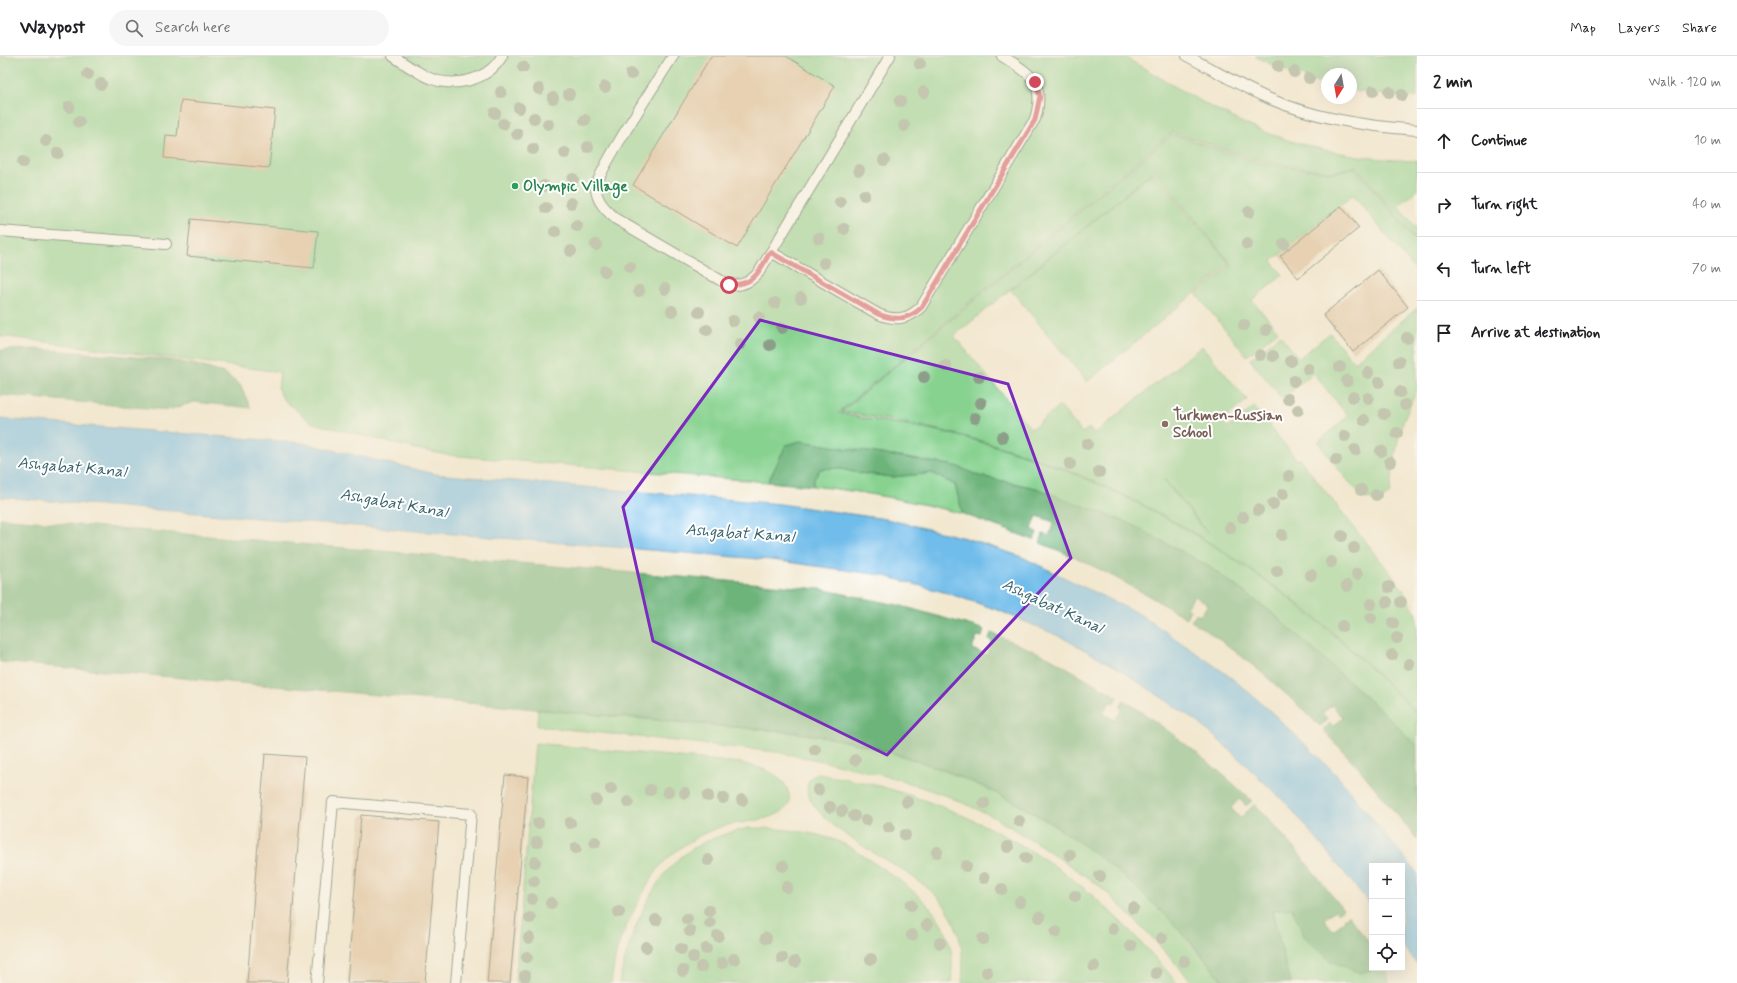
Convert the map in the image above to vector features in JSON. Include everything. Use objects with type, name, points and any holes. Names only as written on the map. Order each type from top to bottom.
[{"type":"lane","points":[[392,56],[425,76],[438,81],[454,82],[467,81],[480,77],[492,69],[502,56]]},
{"type":"lane","points":[[673,56],[605,166],[596,188],[599,199],[606,210],[616,219],[729,285],[741,285],[752,280],[890,56]]},
{"type":"lane","points":[[770,252],[878,314],[890,319],[904,318],[914,315],[922,307],[1035,120],[1040,96],[1035,82],[1027,71],[1002,56]]},
{"type":"lane","points":[[1187,56],[1264,96],[1301,110],[1354,124],[1417,130]]},
{"type":"lane","points":[[0,231],[166,244]]},
{"type":"lane","points":[[317,983],[333,802],[470,814],[456,983]]},
{"type":"highlighted area","points":[[760,320],[1008,384],[1071,558],[887,755],[653,641],[623,507]]},
{"type":"green space","name":"Olympic Village","points":[[0,56],[1123,56],[1222,113],[1280,138],[1325,150],[1371,158],[1417,161],[1417,191],[1398,206],[1417,229],[1417,241],[1356,166],[1334,172],[1265,162],[1172,132],[838,413],[934,430],[1027,456],[1110,490],[1190,531],[1265,580],[1301,607],[1366,664],[1417,714],[1417,746],[1388,717],[1275,615],[1208,566],[1036,488],[979,476],[956,466],[800,441],[782,453],[778,465],[768,482],[447,455],[416,449],[312,423],[283,399],[278,389],[280,372],[0,336]]},
{"type":"green space","points":[[1255,56],[1417,56],[1417,97],[1393,96],[1357,91],[1357,68],[1321,68],[1321,83],[1276,67]]},
{"type":"green space","points":[[1172,134],[1264,164],[1333,173],[1355,167],[1417,243],[1417,272],[1353,195],[1272,261],[1283,275],[1252,300],[1278,331],[1247,356],[1196,294],[1232,265],[1154,170],[954,336],[1031,429],[1060,406],[1082,433],[1089,428],[1094,434],[1202,346],[1247,400],[1222,421],[1228,428],[1254,407],[1297,460],[1299,458],[1403,589],[1407,599],[1417,614],[1417,713],[1345,643],[1315,617],[1263,578],[1226,553],[1188,529],[1148,508],[1108,488],[1024,454],[929,428],[841,412]],"holes":[[[1164,480],[1165,480],[1208,533]]]},
{"type":"green space","points":[[1153,172],[1230,264],[1087,382],[1011,290]]},
{"type":"green space","points":[[1417,308],[1417,390],[1404,419],[1397,444],[1390,493],[1385,498],[1372,500],[1365,497],[1354,488],[1318,442],[1348,416],[1313,373],[1282,399],[1250,359],[1280,335],[1299,358],[1330,333],[1354,362]]},
{"type":"green space","points":[[36,349],[162,359],[193,364],[224,373],[240,385],[251,408],[194,402],[168,410],[0,395],[0,350]]},
{"type":"green space","points":[[800,441],[956,466],[979,476],[1036,488],[1129,523],[1208,566],[1275,615],[1388,717],[1417,746],[1417,839],[1357,766],[1323,730],[1330,723],[1333,726],[1343,718],[1332,705],[1322,713],[1328,720],[1320,726],[1242,657],[1209,632],[1191,621],[1196,613],[1200,616],[1208,604],[1194,596],[1187,608],[1190,610],[1186,618],[1133,587],[1078,559],[1040,543],[1043,534],[1049,536],[1054,522],[1037,516],[1032,529],[1037,532],[1034,540],[963,514],[955,485],[932,473],[892,477],[859,473],[836,468],[820,469],[814,479],[813,486],[768,482],[786,445]]},
{"type":"green space","points":[[836,468],[859,473],[892,477],[932,473],[955,485],[963,514],[888,497],[813,486],[814,479],[820,469]]},
{"type":"green space","points":[[0,518],[820,589],[898,605],[984,630],[982,637],[977,636],[972,649],[987,655],[992,641],[989,639],[991,633],[1049,657],[1118,697],[1114,703],[1110,702],[1103,713],[1115,720],[1122,709],[1119,707],[1124,700],[1174,735],[1206,760],[1252,801],[1246,806],[1239,799],[1231,808],[1240,818],[1255,804],[1292,845],[1343,909],[1338,913],[1335,910],[1324,919],[1333,930],[1345,921],[1343,919],[1348,915],[1369,942],[1369,970],[1360,973],[1331,961],[1305,937],[1292,908],[1272,911],[1290,983],[1225,983],[1185,936],[1144,894],[1100,857],[1053,825],[1004,797],[951,773],[895,754],[836,739],[764,729],[0,662]]},
{"type":"green space","points":[[538,710],[800,734],[834,739],[881,750],[927,764],[971,782],[1015,803],[1057,827],[1097,855],[1134,885],[1169,918],[1224,983],[1193,983],[1148,933],[1101,887],[1040,845],[990,815],[947,796],[898,779],[833,763],[776,752],[537,726]]},
{"type":"green space","points":[[535,743],[741,763],[769,771],[780,779],[788,791],[789,802],[786,808],[774,816],[727,825],[704,833],[676,851],[664,862],[651,879],[624,930],[614,962],[611,983],[515,983]]},
{"type":"green space","points":[[819,774],[887,788],[922,799],[948,809],[1000,833],[1025,847],[1072,879],[1093,896],[1137,938],[1177,983],[962,983],[963,962],[960,941],[953,920],[942,902],[924,885],[859,844],[824,817],[812,803],[807,790],[811,777]]},
{"type":"green space","points":[[748,828],[780,829],[801,832],[838,841],[861,854],[908,887],[934,912],[943,927],[949,943],[952,962],[951,983],[619,983],[635,929],[652,893],[663,877],[675,863],[689,851],[702,843]]},
{"type":"green space","points":[[1292,908],[1305,937],[1360,973],[1369,970],[1387,971],[1389,983],[1290,983],[1272,911]]},
{"type":"water","name":"Ashgabat Kanal","points":[[0,419],[303,443],[435,474],[780,504],[886,519],[965,538],[1022,557],[1141,615],[1228,675],[1265,706],[1334,772],[1417,873],[1417,964],[1405,949],[1405,863],[1369,863],[1369,902],[1288,805],[1198,722],[1116,667],[1061,637],[998,610],[947,593],[881,575],[772,560],[0,497]]},
{"type":"building","points":[[711,56],[786,56],[835,86],[737,248],[633,185]]},
{"type":"building","points":[[181,100],[275,110],[269,168],[164,158],[166,135],[177,136]]},
{"type":"building","points":[[1341,206],[1359,228],[1298,278],[1280,256]]},
{"type":"building","points":[[191,219],[318,231],[314,268],[187,256]]},
{"type":"building","points":[[1378,270],[1408,307],[1353,352],[1323,315]]},
{"type":"building","points":[[265,754],[305,757],[287,983],[247,983]]},
{"type":"building","points":[[505,775],[528,777],[510,983],[487,983]]},
{"type":"building","points":[[361,815],[439,822],[425,983],[347,983]]},
{"type":"place","name":"Olympic Village","points":[[515,186]]},
{"type":"place","name":"Turkmen-Russian School","points":[[1165,424]]},
{"type":"route","points":[[729,285],[741,285],[752,280],[759,272],[770,252],[878,314],[890,319],[904,318],[914,315],[922,307],[1035,120],[1039,108],[1040,96],[1035,82]]}]
